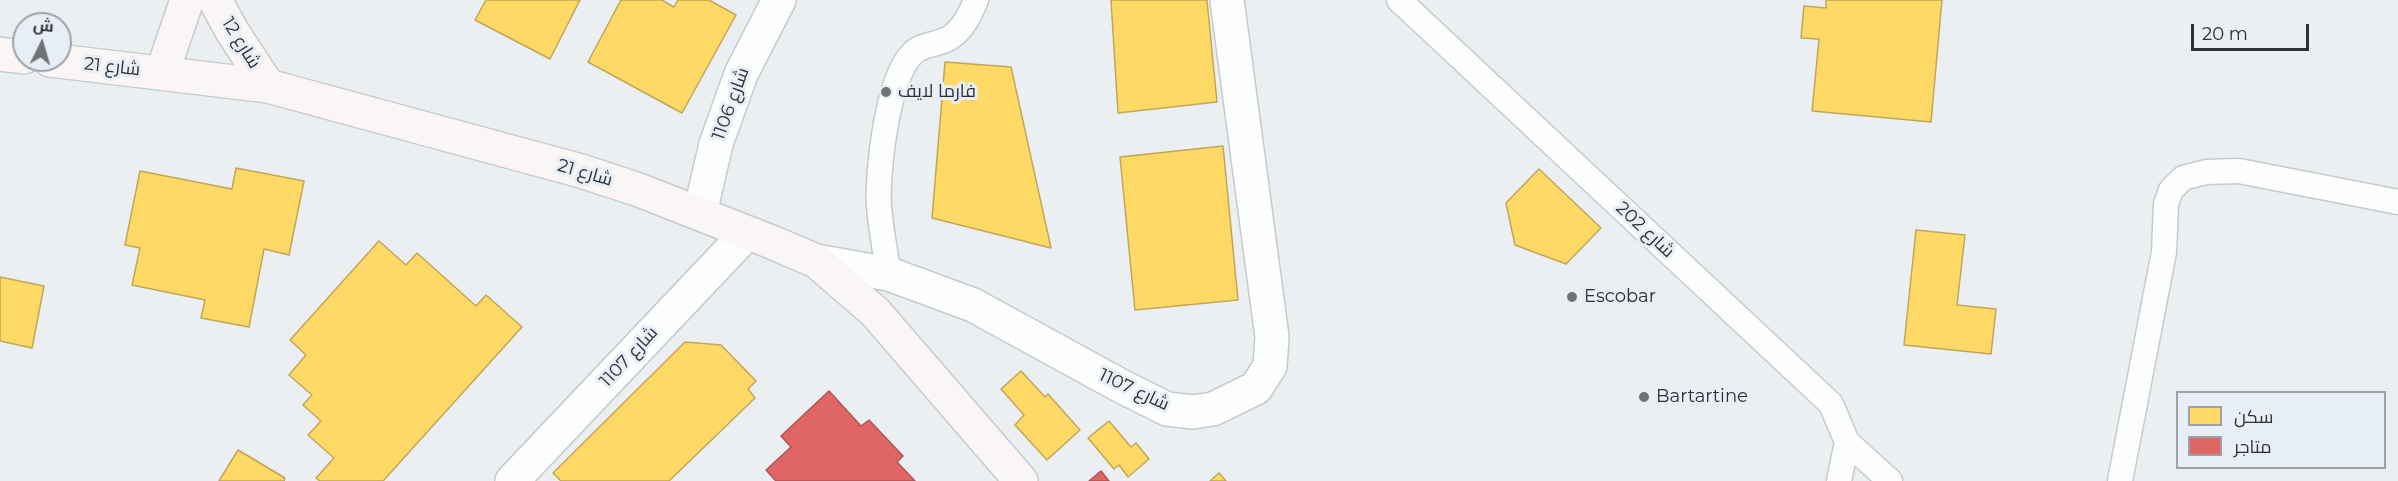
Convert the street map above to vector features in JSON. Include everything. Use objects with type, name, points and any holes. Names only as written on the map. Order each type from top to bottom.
[{"type":"main road","points":[[162,73],[188,0]]},
{"type":"main road","name":"شارع 12","points":[[215,0],[268,86]]},
{"type":"main road","name":"شارع 21","points":[[72,63],[268,86],[581,171],[700,213],[816,261],[875,312],[1021,481]]},
{"type":"street","name":"شارع 1106","points":[[700,213],[716,144],[741,74],[778,0]]},
{"type":"street","name":"شارع 1107","points":[[816,261],[889,274],[973,305],[1167,409],[1193,412],[1213,409],[1256,388],[1270,366],[1272,338],[1227,0]]},
{"type":"street","name":"شارع 1107","points":[[512,481],[747,233]]},
{"type":"lane","points":[[889,274],[880,195],[883,138],[898,76],[913,53],[950,38],[964,24],[976,0]]},
{"type":"lane","name":"شارع 202","points":[[1399,0],[1831,404],[1847,442]]},
{"type":"lane","points":[[2120,481],[2164,252],[2166,204],[2171,190],[2183,178],[2206,172],[2239,171],[2398,202]]},
{"type":"lane","points":[[1839,481],[1847,442]]},
{"type":"lane","points":[[1847,442],[1890,481]]},
{"type":"building: سكن","points":[[486,0],[580,0],[550,59],[475,20]]},
{"type":"building: سكن","points":[[621,0],[662,0],[674,7],[678,0],[709,0],[736,15],[682,113],[588,62]]},
{"type":"building: سكن","points":[[1111,0],[1207,0],[1217,102],[1118,113]]},
{"type":"building: سكن","points":[[1826,0],[1942,0],[1931,122],[1812,111],[1819,39],[1801,38],[1804,6],[1826,8]]},
{"type":"building: سكن","points":[[945,62],[1011,67],[1051,248],[932,218]]},
{"type":"building: سكن","points":[[1223,146],[1238,300],[1135,310],[1120,157]]},
{"type":"building: سكن","points":[[236,168],[304,181],[289,255],[264,249],[249,327],[201,318],[205,300],[132,285],[140,248],[125,245],[140,171],[232,189]]},
{"type":"building: سكن","points":[[1539,169],[1601,228],[1566,264],[1515,245],[1506,203]]},
{"type":"building: سكن","points":[[1916,230],[1965,235],[1957,305],[1996,309],[1991,354],[1904,345]]},
{"type":"building: سكن","points":[[379,241],[406,265],[417,253],[476,306],[486,295],[522,327],[383,481],[320,481],[316,478],[334,458],[308,435],[321,421],[303,405],[312,395],[289,375],[306,355],[290,340]]},
{"type":"building: سكن","points":[[0,277],[44,286],[32,348],[0,341]]},
{"type":"building: سكن","points":[[685,342],[721,345],[756,381],[748,389],[755,398],[669,481],[561,481],[553,473]]},
{"type":"building: سكن","points":[[1021,371],[1045,397],[1048,394],[1080,430],[1047,460],[1015,425],[1024,415],[1001,389]]},
{"type":"building: سكن","points":[[1109,421],[1131,447],[1136,443],[1149,459],[1128,477],[1119,465],[1114,469],[1088,438]]},
{"type":"building: سكن","points":[[238,450],[285,478],[284,481],[219,481]]},
{"type":"building: سكن","points":[[1219,473],[1226,481],[1210,481]]},
{"type":"building: متاجر","points":[[829,391],[861,426],[869,420],[903,456],[897,462],[915,481],[776,481],[766,470],[791,447],[781,436]]},
{"type":"building: متاجر","points":[[1101,471],[1109,481],[1089,481]]},
{"type":"place","name":"فارما لايف","points":[[886,92]]},
{"type":"place","name":"Escobar","points":[[1572,297]]},
{"type":"place","name":"Bartartine","points":[[1644,397]]}]
